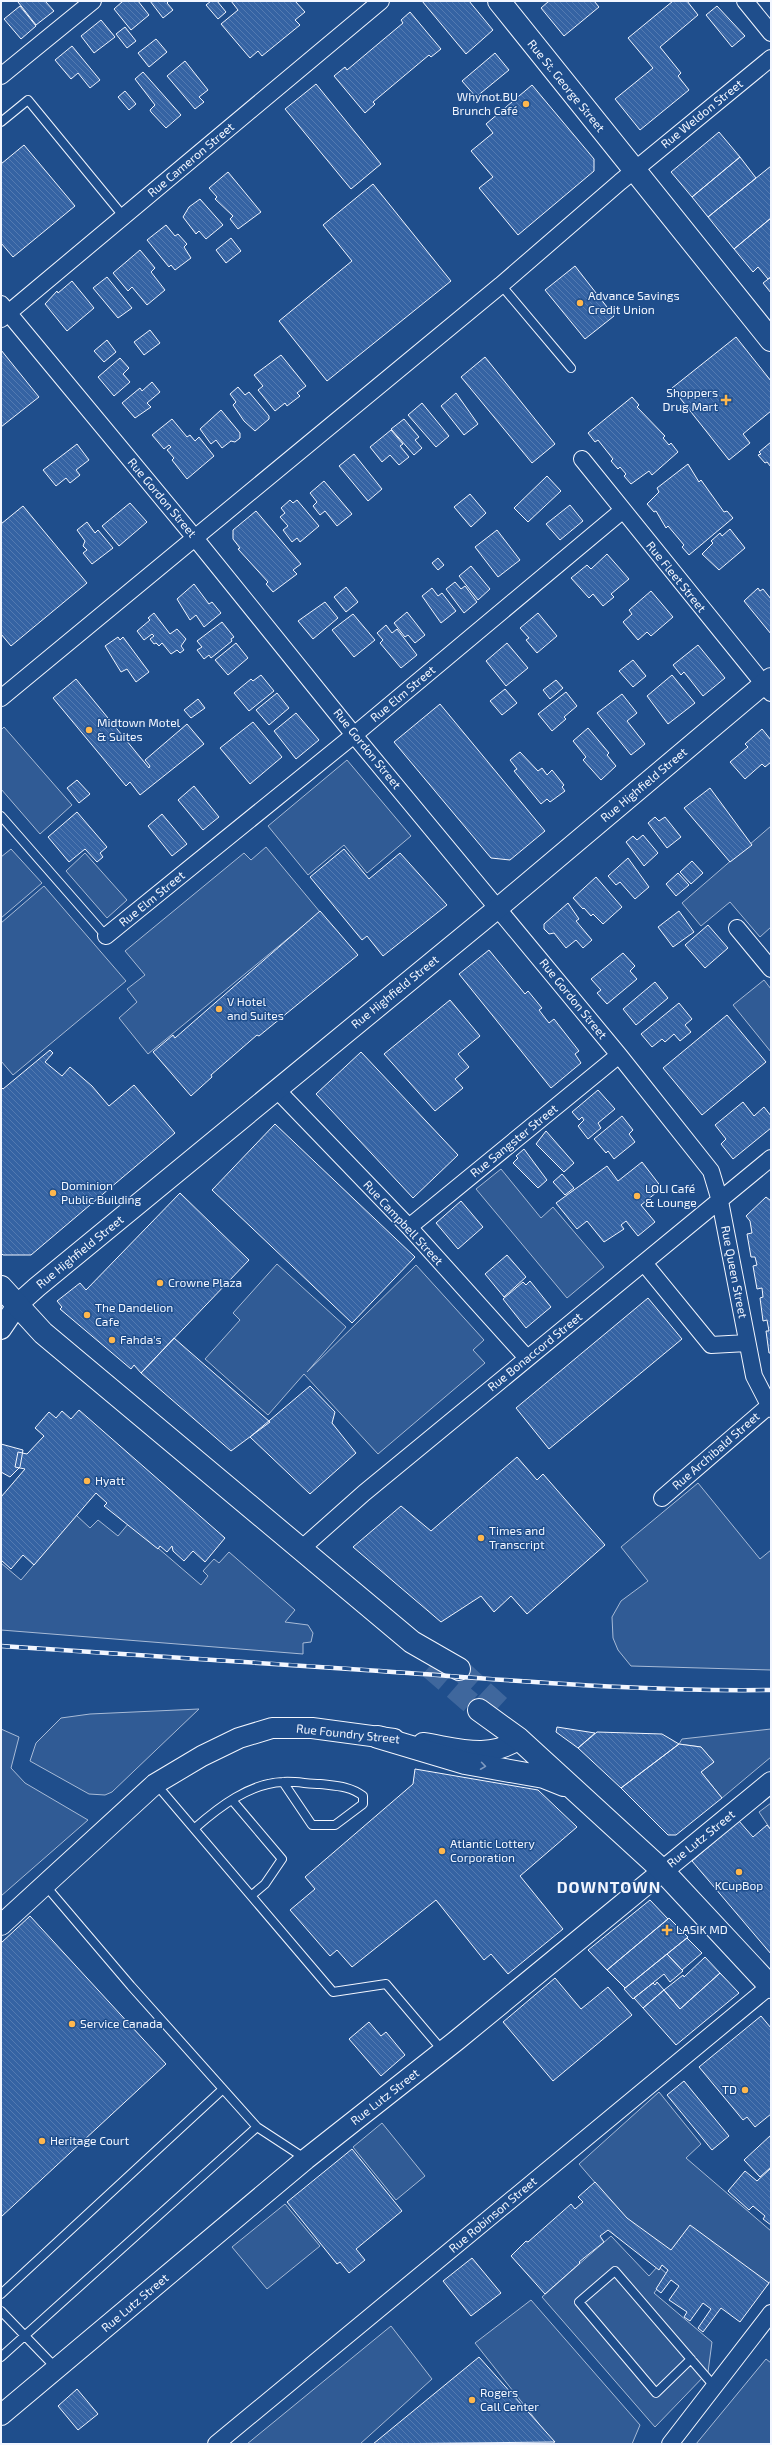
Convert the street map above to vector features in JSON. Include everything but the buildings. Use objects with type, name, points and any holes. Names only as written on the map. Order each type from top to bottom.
[{"type":"main road","name":"Rue St. George Street","points":[[499,1],[771,340]]},
{"type":"main road","points":[[1,1287],[43,1333],[412,1642],[458,1669]]},
{"type":"main road","points":[[412,1642],[429,1667]]},
{"type":"main road","points":[[479,1710],[519,1739],[662,1870],[771,1986]]},
{"type":"main road","points":[[505,1711],[519,1739]]},
{"type":"main road","points":[[378,1737],[465,1763],[544,1777],[580,1795]]},
{"type":"street","points":[[1,76],[94,1]]},
{"type":"street","name":"Rue Cameron Street","points":[[3,312],[124,217],[380,1]]},
{"type":"street","points":[[745,1],[771,33]]},
{"type":"street","name":"Rue Weldon Street","points":[[1,698],[501,285],[634,170],[771,58]]},
{"type":"street","name":"Rue Gordon Street","points":[[3,312],[195,538],[354,735],[618,1055],[710,1171],[720,1201]]},
{"type":"street","name":"Rue Fleet Street","points":[[582,459],[768,686]]},
{"type":"street","name":"Rue Elm Street","points":[[106,936],[354,735],[623,510]]},
{"type":"street","name":"Rue Highfield Street","points":[[1,1329],[18,1304],[768,686]]},
{"type":"street","points":[[737,928],[771,969]]},
{"type":"street","name":"Rue Sangster Street","points":[[409,1227],[618,1055]]},
{"type":"street","name":"Rue Campbell Street","points":[[277,1090],[409,1227],[527,1358]]},
{"type":"street","name":"Rue Bonaccord Street","points":[[301,1549],[364,1493],[771,1158]]},
{"type":"street","name":"Rue Queen Street","points":[[720,1201],[754,1376],[770,1406]]},
{"type":"street","points":[[644,1263],[711,1345],[747,1343]]},
{"type":"street","name":"Rue Archibald Street","points":[[662,1498],[770,1406]]},
{"type":"street","name":"Rue Foundry Street","points":[[1,1925],[155,1784],[202,1756],[239,1738],[272,1728],[312,1728],[486,1752],[499,1750],[519,1739]]},
{"type":"street","name":"Rue Lutz Street","points":[[1,2415],[306,2159],[443,2051],[771,1782]]},
{"type":"street","name":"Rue Robinson Street","points":[[216,2444],[771,1986]]},
{"type":"street","points":[[670,2444],[771,2313]]},
{"type":"lane","points":[[1,122],[28,100],[124,217]]},
{"type":"lane","points":[[501,285],[571,368]]},
{"type":"lane","points":[[1,816],[106,936]]},
{"type":"lane","points":[[195,1828],[212,1813],[232,1800],[257,1787],[283,1782],[353,1789],[363,1796],[363,1804],[335,1825],[312,1825],[283,1782]]},
{"type":"lane","points":[[155,1784],[195,1828],[333,1992],[386,1984],[443,2051]]},
{"type":"lane","points":[[232,1800],[282,1859],[265,1884],[252,1895]]},
{"type":"lane","points":[[45,1885],[257,2127],[306,2159]]},
{"type":"lane","points":[[1,2294],[223,2089]]},
{"type":"lane","points":[[1,2357],[257,2127]]},
{"type":"lane","points":[[691,2359],[656,2393],[580,2302],[615,2271],[691,2359],[714,2386]]},
{"type":"lane","points":[[1,2311],[57,2369]]},
{"type":"shaded area","points":[[4,727],[72,805],[40,834],[1,789],[1,730]]},
{"type":"shaded area","points":[[347,760],[411,836],[367,873],[344,845],[308,875],[268,826]]},
{"type":"shaded area","points":[[771,826],[771,927],[760,937],[730,902],[701,926],[682,903]]},
{"type":"shaded area","points":[[266,847],[320,912],[148,1054],[119,1018],[137,1002],[127,989],[145,975],[125,951],[244,853],[251,860]]},
{"type":"shaded area","points":[[11,849],[42,883],[1,918],[1,857]]},
{"type":"shaded area","points":[[85,853],[127,900],[107,918],[66,871]]},
{"type":"shaded area","points":[[44,886],[126,981],[13,1075],[1,1061],[1,923]]},
{"type":"shaded area","points":[[764,980],[771,989],[771,1052],[733,1005]]},
{"type":"shaded area","points":[[501,1169],[541,1218],[553,1207],[604,1267],[567,1298],[476,1189]]},
{"type":"shaded area","points":[[277,1264],[346,1327],[307,1372],[416,1265],[484,1340],[473,1350],[485,1363],[378,1454],[304,1374],[268,1415],[205,1359],[240,1320],[233,1313]]},
{"type":"shaded area","points":[[698,1483],[760,1559],[771,1550],[771,1670],[631,1666],[618,1650],[613,1638],[612,1617],[621,1601],[648,1581],[621,1547]]},
{"type":"shaded area","points":[[76,1515],[90,1528],[98,1520],[118,1536],[129,1523],[201,1585],[208,1576],[203,1571],[214,1559],[219,1563],[229,1552],[295,1610],[285,1622],[308,1625],[313,1633],[311,1642],[303,1643],[303,1654],[1,1630],[1,1563],[21,1580]]},
{"type":"shaded area","points":[[199,1709],[112,1792],[105,1795],[89,1794],[30,1761],[36,1743],[61,1718],[90,1714]]},
{"type":"shaded area","points":[[1,1729],[19,1737],[11,1768],[25,1783],[88,1820],[1,1896]]},
{"type":"shaded area","points":[[771,1729],[771,1757],[722,1798],[701,1772],[714,1762],[701,1747],[679,1744],[682,1739]]},
{"type":"shaded area","points":[[771,1803],[771,1830],[759,1812]]},
{"type":"shaded area","points":[[659,2092],[701,2144],[686,2158],[771,2231],[771,2280],[767,2286],[688,2228],[671,2253],[628,2221],[579,2164]]},
{"type":"shaded area","points":[[382,2123],[425,2176],[396,2200],[353,2147]]},
{"type":"shaded area","points":[[285,2204],[320,2246],[267,2289],[232,2247]]},
{"type":"shaded area","points":[[611,2236],[649,2276],[658,2266],[668,2275],[654,2293],[712,2342],[708,2372],[655,2427],[542,2297]]},
{"type":"shaded area","points":[[531,2300],[640,2425],[632,2444],[555,2444],[475,2343]]},
{"type":"shaded area","points":[[391,2326],[432,2379],[360,2444],[247,2444]]},
{"type":"shaded area","points":[[766,2359],[771,2363],[771,2444],[696,2444]]},
{"type":"tunnel","points":[[429,1667],[479,1710]]},
{"type":"tunnel","points":[[459,1669],[505,1711]]},
{"type":"railway","points":[[1,1646],[575,1685],[673,1689],[771,1690]]},
{"type":"place","name":"Whynot.BU Brunch Café","points":[[526,104]]},
{"type":"place","name":"Advance Savings Credit Union","points":[[580,303]]},
{"type":"place","name":"Shoppers Drug Mart","points":[[726,400]]},
{"type":"place","name":"Midtown Motel & Suites","points":[[89,730]]},
{"type":"place","name":"V Hotel and Suites","points":[[219,1009]]},
{"type":"place","name":"Dominion Public Building","points":[[53,1193]]},
{"type":"place","name":"LOLI Café & Lounge","points":[[637,1196]]},
{"type":"place","name":"Crowne Plaza","points":[[160,1283]]},
{"type":"place","name":"The Dandelion Cafe","points":[[87,1315]]},
{"type":"place","name":"Fahda's","points":[[112,1340]]},
{"type":"place","name":"Hyatt","points":[[87,1481]]},
{"type":"place","name":"Times and Transcript","points":[[481,1538]]},
{"type":"place","name":"Atlantic Lottery Corporation","points":[[442,1851]]},
{"type":"place","name":"KCupBop","points":[[739,1872]]},
{"type":"place","name":"LASIK MD","points":[[667,1930]]},
{"type":"place","name":"Service Canada","points":[[72,2024]]},
{"type":"place","name":"TD","points":[[745,2090]]},
{"type":"place","name":"Heritage Court","points":[[42,2141]]},
{"type":"place","name":"Rogers Call Center","points":[[472,2400]]},
{"type":"district","name":"DOWNTOWN","points":[[609,1887]]}]
